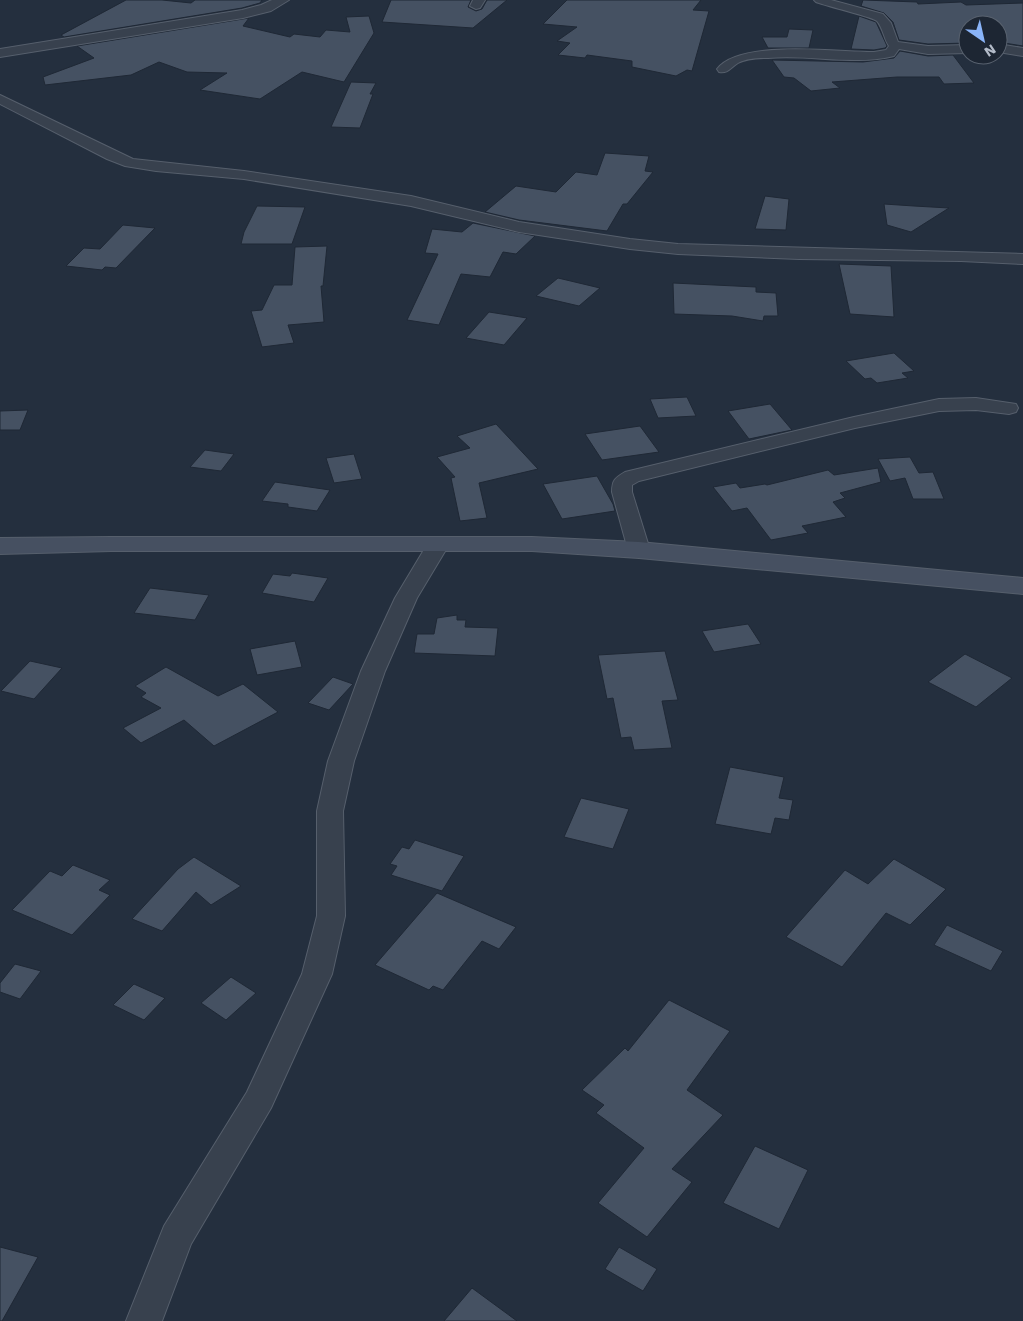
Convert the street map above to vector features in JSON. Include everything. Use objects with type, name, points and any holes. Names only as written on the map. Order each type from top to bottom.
[{"type":"main road","points":[[0,546],[111,544],[532,544],[639,550],[1023,586]]},
{"type":"street","points":[[0,53],[243,14],[266,8],[282,0]]},
{"type":"street","points":[[820,0],[842,8],[879,16],[885,23],[893,44],[928,50],[958,49]]},
{"type":"street","points":[[723,69],[726,64],[742,56],[812,53],[876,55],[890,53],[896,45]]},
{"type":"street","points":[[1008,50],[1023,52]]},
{"type":"street","points":[[0,99],[112,156],[130,163],[244,175],[411,201],[520,227],[575,236],[678,249],[1023,259]]},
{"type":"street","points":[[639,550],[622,492],[622,482],[632,476],[854,423],[939,405],[976,404],[1009,408]]},
{"type":"street","points":[[144,1321],[176,1238],[260,1099],[317,974],[331,916],[330,811],[341,762],[373,671],[406,598],[439,543]]},
{"type":"building","points":[[126,0],[162,0],[191,3],[195,0],[262,0],[260,3],[242,8],[64,37],[61,35]]},
{"type":"building","points":[[391,0],[471,0],[468,7],[476,11],[482,9],[487,0],[507,0],[473,28],[382,22]]},
{"type":"building","points":[[567,0],[701,0],[693,10],[709,11],[692,71],[687,70],[676,76],[632,67],[632,61],[587,55],[585,58],[558,55],[570,43],[557,41],[577,27],[543,24]]},
{"type":"building","points":[[863,0],[917,2],[918,4],[961,2],[966,5],[1023,3],[1023,46],[1008,44],[1008,15],[958,15],[958,43],[928,44],[899,40],[893,22],[884,13],[861,6]]},
{"type":"building","points":[[369,16],[374,33],[344,82],[302,72],[260,99],[200,90],[227,73],[187,72],[159,62],[131,75],[45,85],[43,77],[94,58],[77,46],[249,18],[243,26],[290,37],[294,34],[320,37],[326,30],[350,32],[346,17]]},
{"type":"building","points":[[859,16],[876,22],[887,46],[885,48],[874,50],[851,49]]},
{"type":"building","points":[[789,29],[813,30],[809,48],[768,48],[762,37],[787,37]]},
{"type":"building","points":[[900,51],[928,56],[953,55],[958,65],[960,65],[974,83],[944,84],[939,77],[897,77],[832,82],[840,88],[811,91],[794,78],[784,77],[772,60],[863,62],[894,58]]},
{"type":"building","points":[[351,82],[376,83],[370,94],[373,94],[360,128],[331,127]]},
{"type":"building","points":[[605,153],[649,156],[645,171],[653,172],[627,204],[623,204],[607,231],[519,220],[485,212],[516,186],[556,192],[576,172],[597,175]]},
{"type":"building","points":[[765,196],[789,199],[786,230],[755,229]]},
{"type":"building","points":[[884,204],[949,208],[911,232],[887,225]]},
{"type":"building","points":[[257,206],[305,207],[292,244],[241,244],[244,232]]},
{"type":"building","points":[[473,223],[535,236],[516,254],[503,252],[490,277],[461,274],[439,325],[407,320],[438,254],[425,253],[432,229],[462,232]]},
{"type":"building","points":[[123,225],[155,228],[116,268],[105,267],[102,270],[66,266],[84,248],[100,249]]},
{"type":"building","points":[[327,246],[323,286],[321,286],[324,322],[288,325],[294,343],[262,347],[251,311],[262,310],[274,285],[292,285],[295,247]]},
{"type":"building","points":[[839,264],[891,266],[894,317],[850,314]]},
{"type":"building","points":[[558,278],[600,288],[579,306],[536,296]]},
{"type":"building","points":[[673,283],[756,287],[756,292],[776,293],[778,316],[764,316],[763,321],[732,316],[674,314]]},
{"type":"building","points":[[489,312],[527,318],[504,345],[466,338]]},
{"type":"building","points":[[894,353],[914,371],[902,373],[908,378],[877,383],[871,378],[865,379],[846,361]]},
{"type":"building","points":[[687,397],[696,416],[658,418],[650,399]]},
{"type":"building","points":[[770,404],[792,430],[749,439],[728,411]]},
{"type":"building","points":[[28,410],[20,430],[0,430],[0,411]]},
{"type":"building","points":[[496,424],[538,469],[479,483],[487,518],[460,521],[451,478],[455,477],[437,457],[470,448],[457,436]]},
{"type":"building","points":[[640,426],[659,452],[602,460],[585,434]]},
{"type":"building","points":[[205,450],[234,454],[221,471],[190,467]]},
{"type":"building","points":[[354,454],[362,479],[334,483],[326,458]]},
{"type":"building","points":[[910,457],[919,473],[933,472],[944,499],[913,499],[905,478],[890,481],[878,459]]},
{"type":"building","points":[[878,468],[881,482],[840,493],[845,498],[833,502],[846,517],[802,526],[808,533],[771,540],[747,508],[732,511],[713,487],[736,483],[740,488],[767,485],[828,470],[834,475]]},
{"type":"building","points":[[597,476],[615,511],[562,519],[543,484]]},
{"type":"building","points":[[275,482],[330,490],[317,511],[288,507],[288,504],[262,501]]},
{"type":"building","points":[[292,573],[328,578],[314,602],[262,593],[273,574],[290,576]]},
{"type":"building","points":[[150,588],[209,595],[195,620],[134,613]]},
{"type":"building","points":[[457,615],[457,620],[466,620],[465,627],[498,628],[495,656],[414,653],[417,634],[434,634],[437,618]]},
{"type":"building","points":[[748,624],[761,644],[714,652],[702,631]]},
{"type":"building","points":[[295,641],[302,667],[257,675],[250,649]]},
{"type":"building","points":[[665,651],[678,700],[662,701],[672,748],[634,750],[631,737],[621,738],[613,698],[607,699],[598,655]]},
{"type":"building","points":[[965,654],[1012,678],[976,707],[928,682]]},
{"type":"building","points":[[30,661],[62,668],[34,699],[1,691]]},
{"type":"building","points":[[166,667],[218,696],[243,684],[278,712],[214,746],[184,720],[141,743],[123,728],[161,708],[141,697],[146,693],[135,686]]},
{"type":"building","points":[[333,677],[353,684],[329,710],[308,703]]},
{"type":"building","points":[[730,767],[784,777],[779,798],[793,800],[789,820],[775,818],[771,834],[715,824]]},
{"type":"building","points":[[581,798],[629,809],[613,849],[564,837]]},
{"type":"building","points":[[415,840],[464,856],[442,891],[391,875],[397,866],[390,864],[402,847],[409,849]]},
{"type":"building","points":[[194,857],[241,886],[211,905],[196,892],[162,931],[132,919],[178,869]]},
{"type":"building","points":[[894,859],[946,889],[910,925],[886,913],[842,967],[786,937],[845,870],[868,884]]},
{"type":"building","points":[[73,865],[110,880],[99,890],[110,895],[72,935],[12,910],[50,871],[62,876]]},
{"type":"building","points":[[437,893],[516,927],[499,949],[482,941],[443,990],[433,986],[429,990],[375,965]]},
{"type":"building","points":[[947,925],[1003,951],[991,971],[934,945]]},
{"type":"building","points":[[15,964],[41,971],[20,999],[0,992],[0,983]]},
{"type":"building","points":[[231,977],[256,993],[226,1020],[201,1003]]},
{"type":"building","points":[[134,984],[165,998],[144,1020],[113,1005]]},
{"type":"building","points":[[669,1000],[730,1031],[687,1090],[723,1115],[672,1169],[692,1182],[647,1237],[598,1203],[644,1148],[596,1113],[604,1105],[582,1090],[625,1048],[628,1051]]},
{"type":"building","points":[[755,1146],[808,1170],[779,1229],[723,1203]]},
{"type":"building","points":[[0,1247],[38,1257],[2,1321],[0,1321]]},
{"type":"building","points":[[619,1247],[657,1269],[643,1291],[605,1269]]},
{"type":"building","points":[[472,1288],[517,1321],[444,1321]]}]
